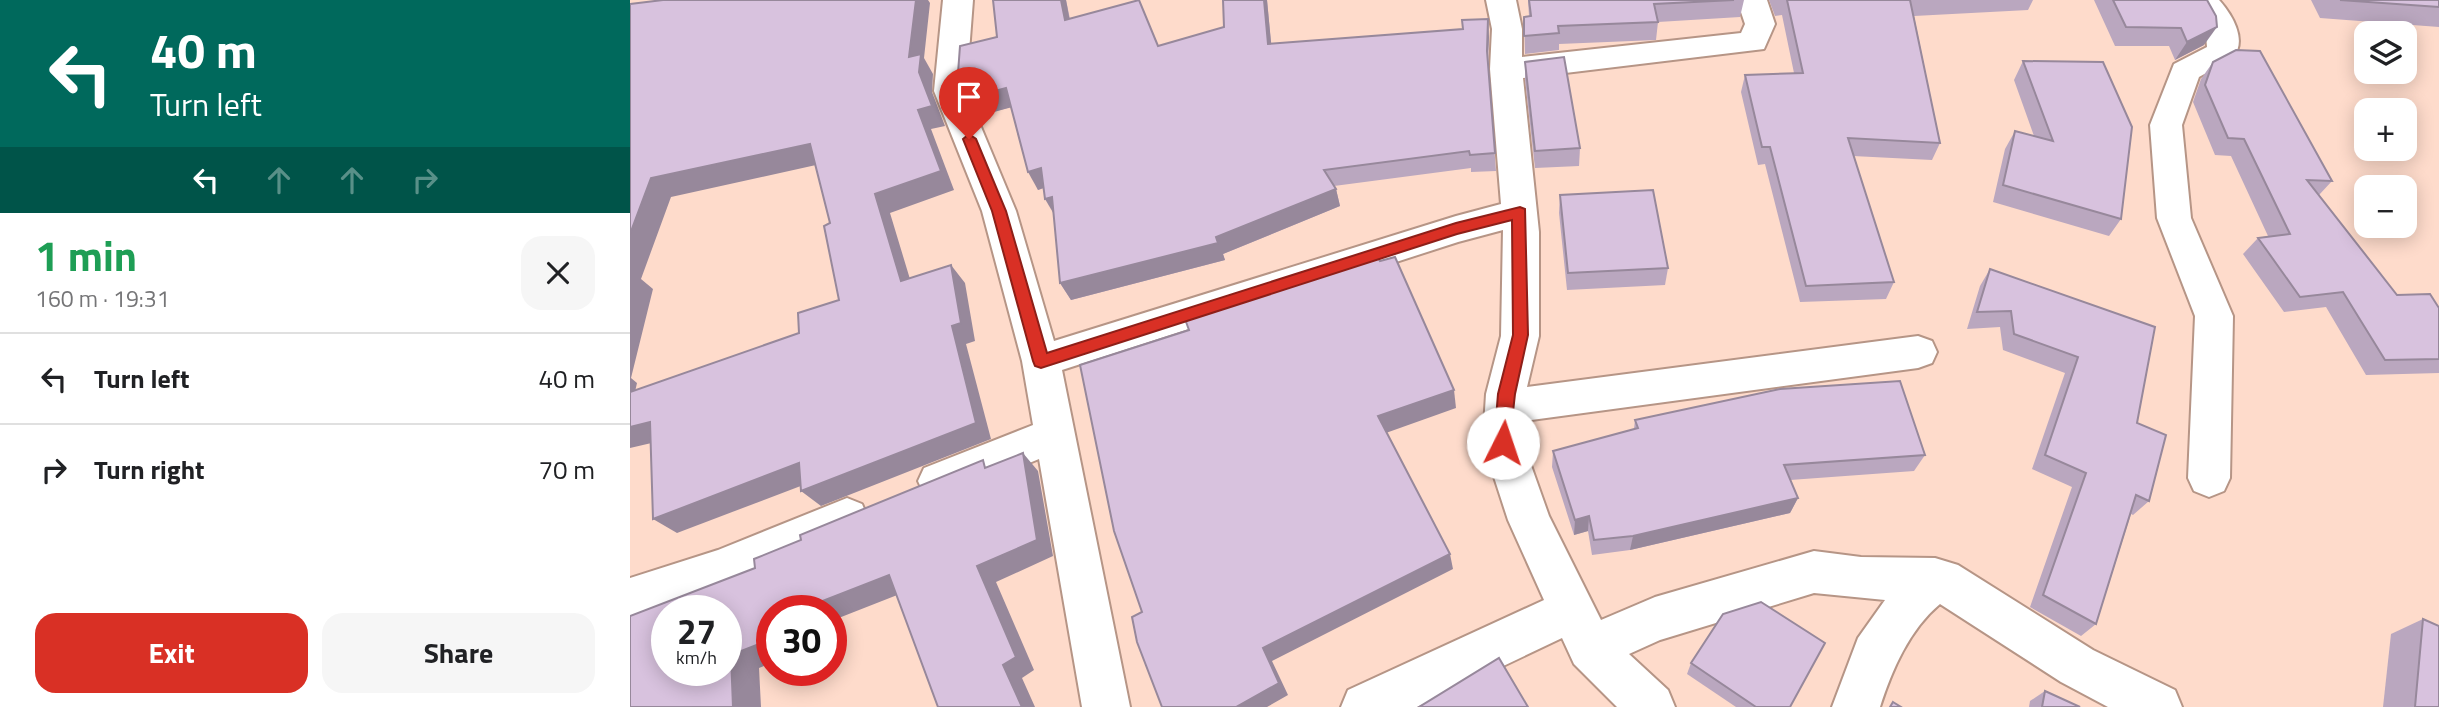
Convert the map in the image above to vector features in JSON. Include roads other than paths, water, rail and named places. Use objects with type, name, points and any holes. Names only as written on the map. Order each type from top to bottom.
[{"type":"street","points":[[958,0],[950,91],[999,211],[1041,361],[1107,707]]},
{"type":"street","points":[[1501,0],[1507,29],[1506,69],[1520,212],[1520,335],[1505,407],[1503,443],[1529,520],[1581,629],[1651,707]]},
{"type":"street","points":[[1506,69],[1753,42],[1760,24],[1752,0]]},
{"type":"street","points":[[2202,0],[2213,10],[2225,33],[2221,52],[2185,71],[2166,125],[2174,218],[2214,316],[2209,478]]},
{"type":"street","points":[[1041,361],[1443,233],[1520,212]]},
{"type":"street","points":[[1505,407],[1918,352]]},
{"type":"street","points":[[630,600],[720,570],[1055,434]]},
{"type":"street","points":[[1365,707],[1581,629],[1655,619],[1814,572],[1861,578],[1942,580],[2077,666],[2158,707]]},
{"type":"street","points":[[1856,707],[1874,654],[1915,596],[1935,579]]}]
